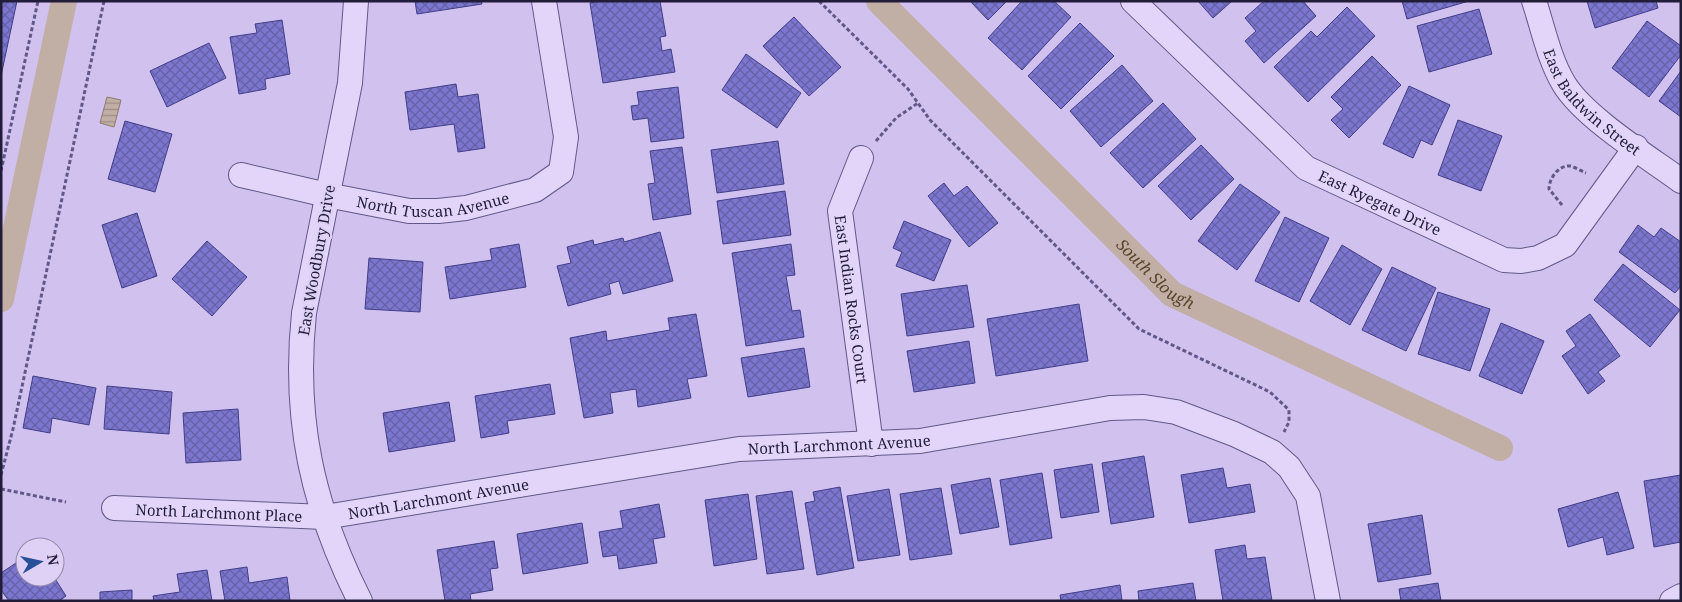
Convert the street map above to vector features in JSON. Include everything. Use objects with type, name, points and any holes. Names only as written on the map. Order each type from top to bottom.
[{"type":"street","name":"East Woodbury Drive","points":[[356,1],[350,83],[304,313],[301,341],[301,389],[303,428],[314,488],[360,601]]},
{"type":"street","name":"North Tuscan Avenue","points":[[241,175],[327,196],[409,211],[438,211],[466,208],[535,190],[561,172],[566,137],[544,1]]},
{"type":"street","name":"East Ryegate Drive","points":[[1133,1],[1306,168],[1504,260],[1521,261],[1538,258],[1565,245],[1636,147]]},
{"type":"street","name":"East Baldwin Street","points":[[1534,1],[1553,60],[1564,84],[1582,107],[1681,181]]},
{"type":"street","name":"East Indian Rocks Court","points":[[860,158],[840,212],[871,444]]},
{"type":"street","name":"North Larchmont Avenue","points":[[325,517],[739,450],[920,440],[1110,408],[1144,407],[1176,412],[1234,434],[1272,452],[1289,467],[1300,481],[1308,496],[1328,601]]},
{"type":"street","name":"North Larchmont Place","points":[[114,508],[325,517]]},
{"type":"street","points":[[1672,601],[1681,596]]},
{"type":"path","points":[[1,171],[38,1]]},
{"type":"path","points":[[1,474],[13,429],[104,1]]},
{"type":"path","points":[[818,1],[908,88],[930,120],[1139,329],[1270,392],[1289,410],[1289,422],[1282,435]]},
{"type":"path","points":[[860,158],[896,118],[918,103]]},
{"type":"path","points":[[1562,204],[1549,190],[1556,172],[1564,167],[1571,166],[1586,173]]},
{"type":"path","points":[[1,489],[66,502]]},
{"type":"shaded area","points":[[107,97],[121,100],[114,127],[100,123]]},
{"type":"building","points":[[1,1],[17,1],[1,76]]},
{"type":"building","points":[[415,1],[481,1],[482,4],[417,14]]},
{"type":"building","points":[[598,1],[660,1],[666,36],[660,37],[662,51],[671,49],[675,72],[603,83],[590,3]]},
{"type":"building","points":[[970,1],[1007,1],[988,20]]},
{"type":"building","points":[[1022,1],[1054,1],[1071,17],[1022,70],[988,38]]},
{"type":"building","points":[[1198,1],[1232,1],[1213,18]]},
{"type":"building","points":[[1264,1],[1303,1],[1316,16],[1264,63],[1245,41],[1256,31],[1245,18]]},
{"type":"building","points":[[1402,1],[1469,1],[1407,19]]},
{"type":"building","points":[[1587,1],[1656,1],[1658,8],[1595,28]]},
{"type":"building","points":[[1347,7],[1375,36],[1308,102],[1274,67],[1311,31],[1317,37]]},
{"type":"building","points":[[1479,9],[1492,54],[1429,72],[1417,26]]},
{"type":"building","points":[[794,17],[841,67],[809,96],[763,46]]},
{"type":"building","points":[[282,20],[290,74],[265,79],[266,89],[239,94],[230,37],[257,33],[255,24]]},
{"type":"building","points":[[1647,21],[1681,46],[1681,55],[1649,97],[1612,68]]},
{"type":"building","points":[[1080,23],[1114,56],[1061,109],[1028,76]]},
{"type":"building","points":[[209,43],[226,78],[167,107],[150,71]]},
{"type":"building","points":[[746,54],[801,93],[777,128],[722,90]]},
{"type":"building","points":[[1372,56],[1401,85],[1349,138],[1331,120],[1343,109],[1331,97]]},
{"type":"building","points":[[1122,65],[1153,101],[1101,147],[1070,111]]},
{"type":"building","points":[[1681,71],[1681,117],[1659,101]]},
{"type":"building","points":[[456,84],[458,97],[478,94],[485,148],[458,152],[454,124],[410,130],[405,92]]},
{"type":"building","points":[[1409,86],[1450,105],[1432,145],[1421,140],[1413,158],[1383,144]]},
{"type":"building","points":[[678,87],[684,138],[651,142],[648,118],[633,120],[631,106],[639,105],[637,92]]},
{"type":"building","points":[[1163,103],[1196,139],[1143,188],[1110,153]]},
{"type":"building","points":[[1458,120],[1502,136],[1481,191],[1438,175]]},
{"type":"building","points":[[125,121],[172,134],[155,192],[108,179]]},
{"type":"building","points":[[778,141],[784,184],[717,193],[711,150]]},
{"type":"building","points":[[1201,145],[1234,179],[1191,220],[1158,186]]},
{"type":"building","points":[[682,147],[691,214],[653,220],[648,184],[655,183],[650,151]]},
{"type":"building","points":[[944,183],[954,196],[967,186],[998,223],[969,247],[928,196]]},
{"type":"building","points":[[1240,184],[1280,212],[1237,270],[1198,241]]},
{"type":"building","points":[[785,191],[791,235],[723,244],[717,201]]},
{"type":"building","points":[[137,213],[157,276],[122,288],[102,225]]},
{"type":"building","points":[[1285,217],[1329,238],[1299,302],[1255,281]]},
{"type":"building","points":[[904,221],[951,240],[934,281],[896,266],[902,252],[893,248]]},
{"type":"building","points":[[1638,225],[1654,237],[1661,228],[1681,242],[1681,286],[1675,293],[1619,252]]},
{"type":"building","points":[[660,232],[673,281],[623,294],[619,281],[609,284],[611,294],[568,306],[557,266],[571,263],[567,247],[593,240],[594,245],[623,238],[624,242]]},
{"type":"building","points":[[207,241],[247,277],[212,316],[172,279]]},
{"type":"building","points":[[519,244],[526,287],[450,299],[445,267],[492,260],[490,249]]},
{"type":"building","points":[[791,244],[795,275],[786,276],[792,311],[800,310],[804,337],[746,346],[732,253]]},
{"type":"building","points":[[1342,245],[1382,269],[1350,325],[1310,301]]},
{"type":"building","points":[[369,258],[423,262],[420,312],[365,309]]},
{"type":"building","points":[[1623,264],[1680,310],[1650,347],[1594,300]]},
{"type":"building","points":[[1392,267],[1436,288],[1406,351],[1362,330]]},
{"type":"building","points":[[967,285],[974,327],[907,336],[901,294]]},
{"type":"building","points":[[1438,292],[1490,309],[1470,371],[1418,354]]},
{"type":"building","points":[[1079,304],[1088,361],[996,376],[987,319]]},
{"type":"building","points":[[696,314],[707,376],[687,379],[691,398],[638,407],[636,389],[610,393],[613,413],[584,418],[570,338],[606,331],[607,341],[670,330],[668,318]]},
{"type":"building","points":[[1590,314],[1620,356],[1598,372],[1605,381],[1588,394],[1562,356],[1576,346],[1566,331]]},
{"type":"building","points":[[1501,323],[1544,341],[1522,394],[1479,376]]},
{"type":"building","points":[[969,341],[975,383],[914,392],[907,351]]},
{"type":"building","points":[[804,348],[810,387],[748,397],[741,358]]},
{"type":"building","points":[[33,376],[96,388],[89,425],[52,418],[50,433],[23,428]]},
{"type":"building","points":[[550,384],[555,414],[507,421],[509,433],[481,438],[475,396]]},
{"type":"building","points":[[107,386],[172,392],[169,434],[104,429]]},
{"type":"building","points":[[449,402],[455,441],[389,452],[383,413]]},
{"type":"building","points":[[238,409],[241,460],[186,463],[183,413]]},
{"type":"building","points":[[1144,456],[1154,517],[1111,524],[1102,463]]},
{"type":"building","points":[[1092,464],[1099,512],[1061,518],[1054,470]]},
{"type":"building","points":[[1223,468],[1227,488],[1250,484],[1255,512],[1189,523],[1181,475]]},
{"type":"building","points":[[1042,473],[1052,538],[1010,545],[1000,480]]},
{"type":"building","points":[[1681,475],[1681,542],[1654,547],[1644,481]]},
{"type":"building","points":[[990,478],[999,527],[960,534],[951,485]]},
{"type":"building","points":[[840,487],[854,568],[817,575],[805,503],[815,501],[813,492]]},
{"type":"building","points":[[941,488],[952,554],[910,560],[900,494]]},
{"type":"building","points":[[889,489],[900,555],[858,561],[847,496]]},
{"type":"building","points":[[792,491],[804,569],[767,574],[756,496]]},
{"type":"building","points":[[1618,492],[1634,548],[1607,555],[1603,537],[1568,547],[1558,509]]},
{"type":"building","points":[[748,494],[757,559],[714,566],[705,500]]},
{"type":"building","points":[[659,504],[665,537],[653,539],[657,563],[619,569],[617,555],[603,557],[599,532],[623,528],[620,511]]},
{"type":"building","points":[[1422,515],[1431,574],[1378,582],[1368,524]]},
{"type":"building","points":[[582,523],[588,563],[523,574],[517,534]]},
{"type":"building","points":[[494,541],[498,568],[490,569],[493,590],[470,594],[471,601],[445,601],[437,550]]},
{"type":"building","points":[[1245,545],[1247,559],[1265,557],[1272,601],[1223,601],[1215,550]]},
{"type":"building","points":[[15,564],[15,587],[60,587],[66,596],[59,601],[9,601],[1,590],[1,573]]},
{"type":"building","points":[[247,567],[249,583],[287,577],[290,601],[225,601],[220,571]]},
{"type":"building","points":[[207,570],[212,601],[154,601],[153,596],[180,592],[177,574]]},
{"type":"building","points":[[1193,583],[1196,601],[1139,601],[1138,591]]},
{"type":"building","points":[[1438,583],[1441,601],[1401,601],[1399,589]]},
{"type":"building","points":[[1120,585],[1122,601],[1061,601],[1060,595]]},
{"type":"building","points":[[132,590],[132,601],[100,601],[100,592]]},
{"type":"waterway","points":[[1,299],[64,1]]},
{"type":"waterway","name":"South Slough","points":[[879,1],[1172,294],[1500,448]]}]
